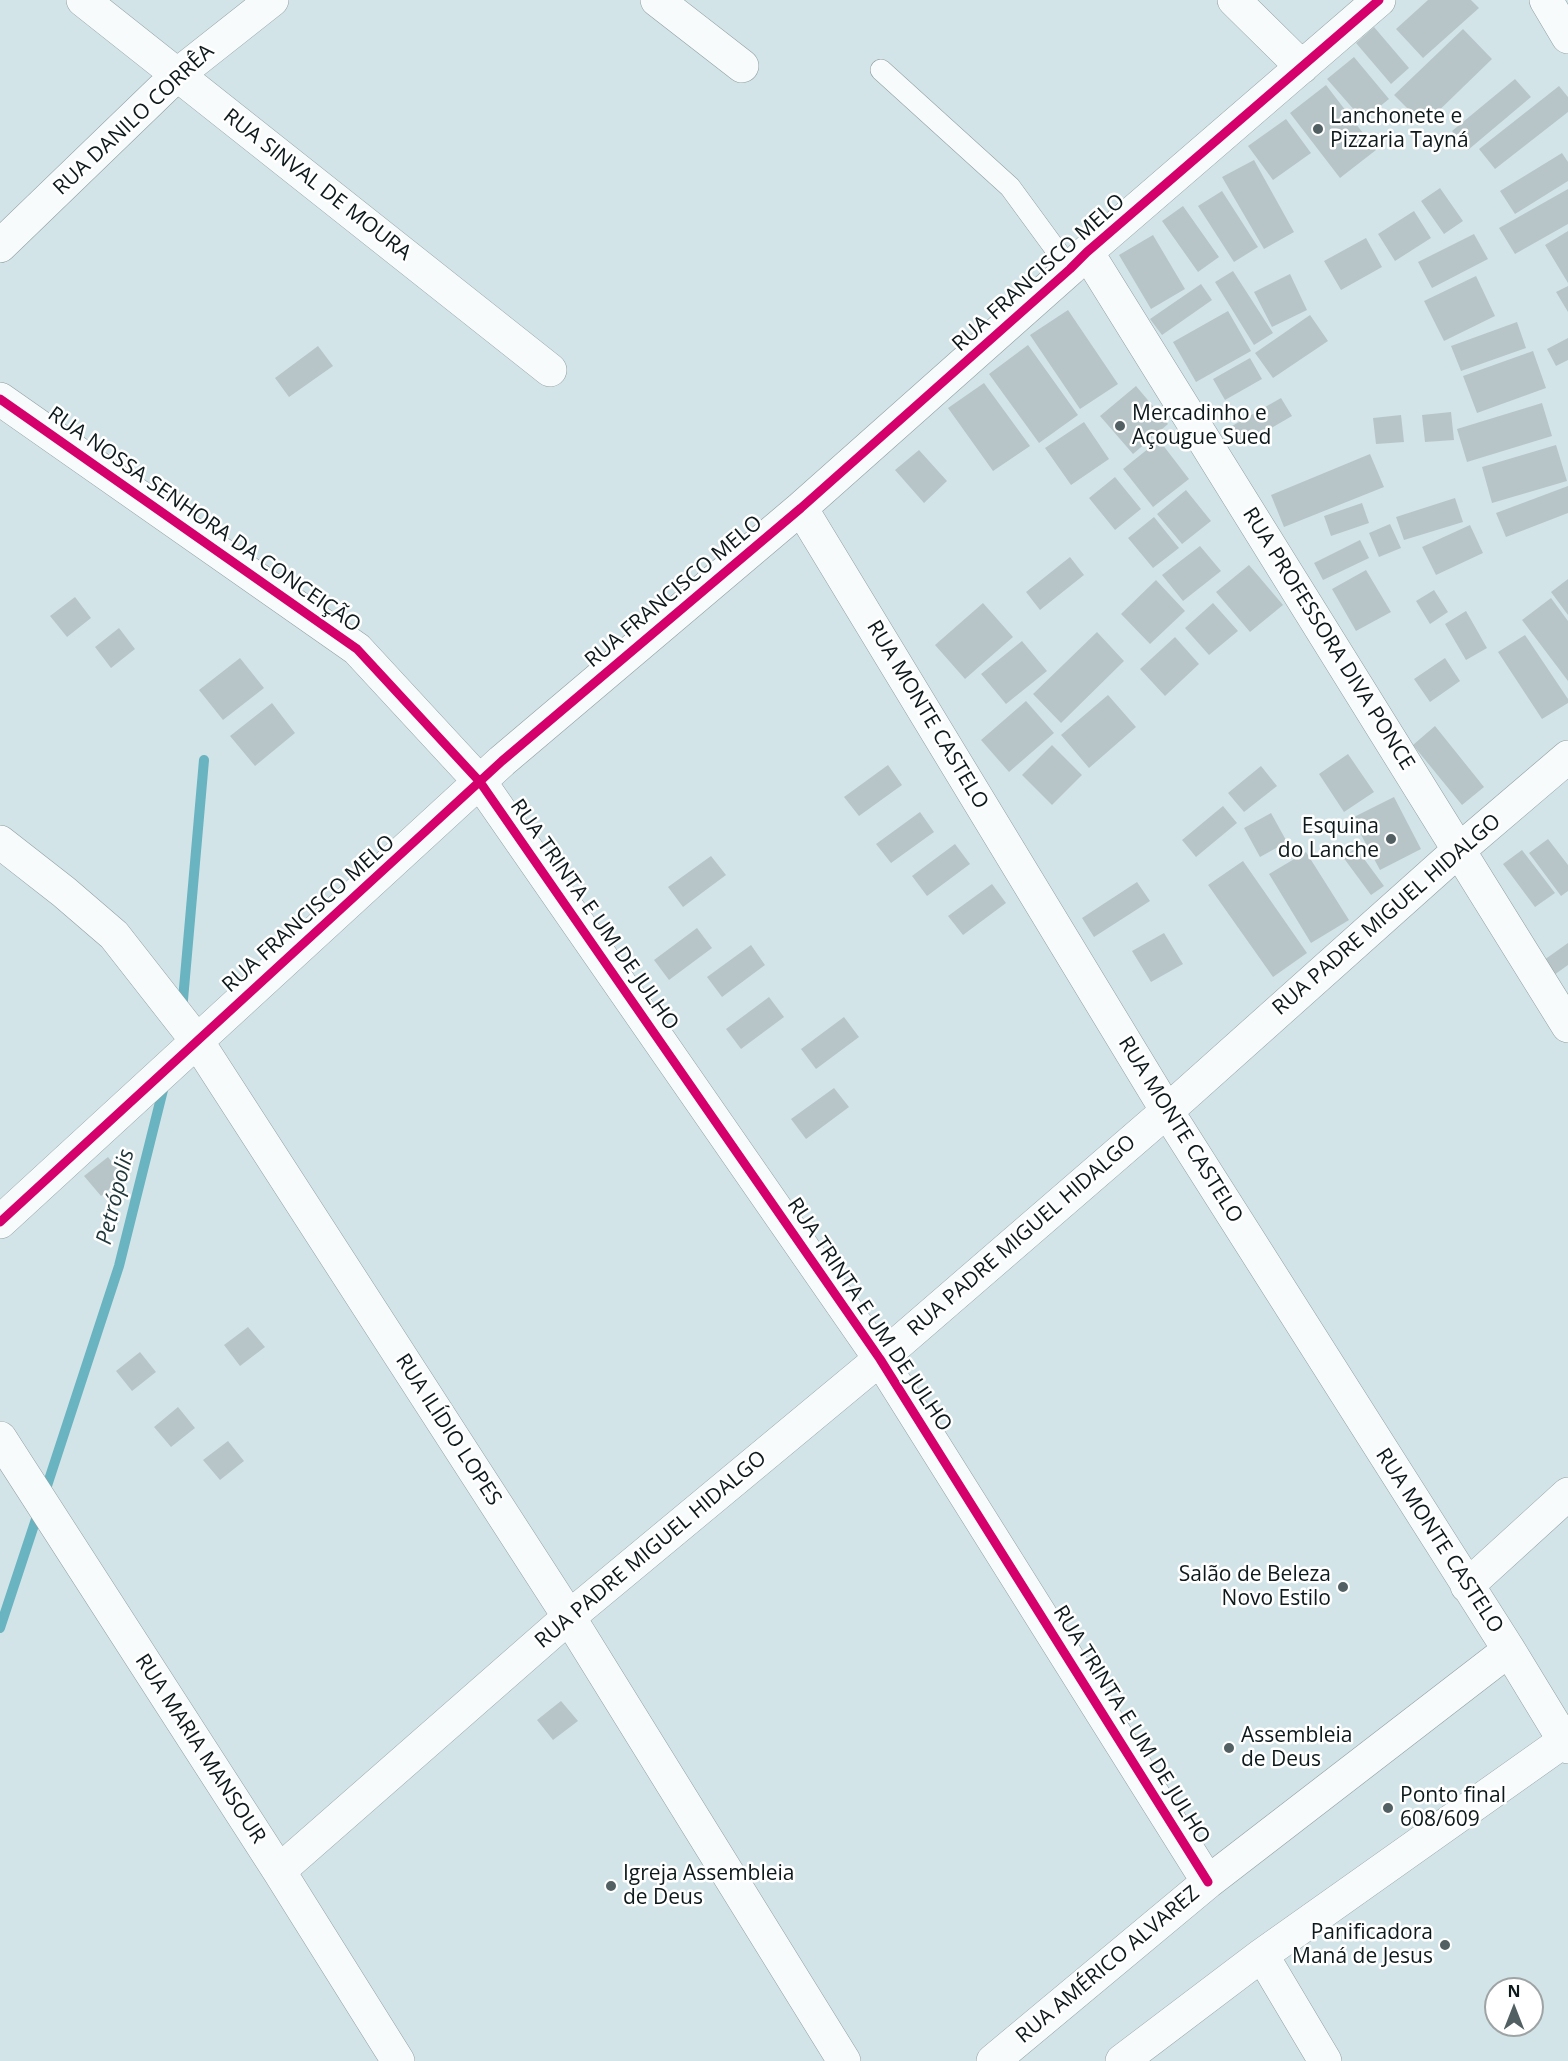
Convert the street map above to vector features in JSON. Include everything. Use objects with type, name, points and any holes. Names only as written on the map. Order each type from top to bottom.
[{"type":"street","name":"RUA SINVAL DE MOURA","points":[[83,0],[550,370]]},
{"type":"street","name":"RUA DANILO CORRÊA","points":[[0,246],[177,75],[272,0]]},
{"type":"street","points":[[657,0],[742,66]]},
{"type":"street","points":[[1234,0],[1302,67]]},
{"type":"street","name":"RUA FRANCISCO MELO","points":[[0,1222],[480,782],[801,508],[1079,261],[1379,0]]},
{"type":"street","points":[[1546,0],[1568,37]]},
{"type":"street","name":"RUA PROFESSORA DIVA PONCE","points":[[1079,261],[1459,850],[1568,1026]]},
{"type":"street","name":"RUA NOSSA SENHORA DA CONCEIÇÃO","points":[[0,399],[357,650],[480,782]]},
{"type":"street","name":"RUA MONTE CASTELO","points":[[801,508],[1167,1110],[1509,1650],[1566,1744]]},
{"type":"street","name":"RUA PADRE MIGUEL HIDALGO","points":[[279,1871],[569,1617],[880,1359],[1568,757]]},
{"type":"street","name":"RUA TRINTA E UM DE JULHO","points":[[480,782],[880,1359],[1208,1882]]},
{"type":"street","name":"RUA ILÍDIO LOPES","points":[[0,842],[114,935],[197,1041],[569,1617],[844,2061]]},
{"type":"street","name":"RUA MARIA MANSOUR","points":[[0,1438],[279,1871],[398,2061]]},
{"type":"street","points":[[1467,1586],[1568,1494]]},
{"type":"street","name":"RUA AMÉRICO ALVAREZ","points":[[993,2061],[1208,1882],[1509,1650]]},
{"type":"street","points":[[1122,2061],[1263,1954],[1566,1744]]},
{"type":"street","points":[[1263,1954],[1325,2061]]},
{"type":"lane","points":[[881,70],[1010,187],[1079,261]]},
{"type":"building","points":[[1428,0],[1471,0],[1479,8],[1423,58],[1396,29]]},
{"type":"building","points":[[1374,27],[1409,68],[1391,84],[1356,43]]},
{"type":"building","points":[[1463,29],[1492,59],[1424,125],[1394,95]]},
{"type":"building","points":[[1354,57],[1389,99],[1363,120],[1327,79]]},
{"type":"building","points":[[1515,79],[1531,97],[1468,150],[1452,131]]},
{"type":"building","points":[[1326,85],[1376,150],[1340,178],[1290,113]]},
{"type":"building","points":[[1559,86],[1568,97],[1568,112],[1495,169],[1479,149]]},
{"type":"building","points":[[1286,119],[1311,153],[1273,180],[1248,146]]},
{"type":"building","points":[[1562,153],[1568,162],[1568,181],[1515,214],[1500,191]]},
{"type":"building","points":[[1254,160],[1294,232],[1264,249],[1222,177]]},
{"type":"building","points":[[1440,188],[1463,221],[1444,234],[1421,201]]},
{"type":"building","points":[[1568,189],[1568,224],[1515,254],[1499,228]]},
{"type":"building","points":[[1222,191],[1258,247],[1234,262],[1198,206]]},
{"type":"building","points":[[1183,206],[1219,257],[1198,272],[1162,221]]},
{"type":"building","points":[[1414,211],[1431,238],[1395,261],[1378,234]]},
{"type":"building","points":[[1568,231],[1568,283],[1545,245]]},
{"type":"building","points":[[1474,234],[1488,259],[1432,288],[1418,262]]},
{"type":"building","points":[[1153,235],[1185,289],[1151,309],[1119,255]]},
{"type":"building","points":[[1366,238],[1382,267],[1341,290],[1324,261]]},
{"type":"building","points":[[1233,271],[1273,333],[1254,345],[1215,282]]},
{"type":"building","points":[[1290,274],[1307,310],[1272,327],[1254,292]]},
{"type":"building","points":[[1476,276],[1495,316],[1444,341],[1424,301]]},
{"type":"building","points":[[1201,284],[1212,300],[1162,335],[1150,319]]},
{"type":"building","points":[[1568,286],[1568,312],[1556,292]]},
{"type":"building","points":[[1068,310],[1118,384],[1080,409],[1030,335]]},
{"type":"building","points":[[1228,311],[1251,351],[1196,382],[1173,342]]},
{"type":"building","points":[[1310,315],[1328,341],[1273,378],[1255,353]]},
{"type":"building","points":[[1517,322],[1526,348],[1461,371],[1451,346]]},
{"type":"building","points":[[1568,338],[1568,360],[1556,366],[1547,349]]},
{"type":"building","points":[[1028,345],[1078,415],[1039,443],[989,374]]},
{"type":"building","points":[[318,346],[333,366],[289,397],[275,378]]},
{"type":"building","points":[[1533,351],[1546,388],[1477,413],[1463,376]]},
{"type":"building","points":[[1250,358],[1262,379],[1225,400],[1213,379]]},
{"type":"building","points":[[984,383],[1030,446],[993,471],[948,408]]},
{"type":"building","points":[[1136,386],[1168,424],[1133,454],[1100,416]]},
{"type":"building","points":[[1281,398],[1292,416],[1242,445],[1232,426]]},
{"type":"building","points":[[1542,403],[1552,436],[1467,462],[1457,429]]},
{"type":"building","points":[[1451,412],[1454,440],[1425,442],[1422,415]]},
{"type":"building","points":[[1401,415],[1404,442],[1376,444],[1373,418]]},
{"type":"building","points":[[1084,422],[1109,459],[1071,485],[1045,448]]},
{"type":"building","points":[[1159,440],[1189,479],[1153,507],[1123,469]]},
{"type":"building","points":[[1556,445],[1567,481],[1492,503],[1482,467]]},
{"type":"building","points":[[919,450],[947,481],[924,503],[895,470]]},
{"type":"building","points":[[1370,454],[1384,487],[1284,527],[1271,495]]},
{"type":"building","points":[[1115,477],[1141,509],[1115,530],[1089,498]]},
{"type":"building","points":[[1568,486],[1568,513],[1506,537],[1496,513]]},
{"type":"building","points":[[1186,490],[1211,521],[1182,544],[1157,514]]},
{"type":"building","points":[[1455,498],[1463,522],[1404,540],[1396,517]]},
{"type":"building","points":[[1362,503],[1369,523],[1331,536],[1324,516]]},
{"type":"building","points":[[1154,517],[1179,548],[1153,568],[1128,538]]},
{"type":"building","points":[[1390,524],[1401,548],[1379,557],[1369,533]]},
{"type":"building","points":[[1470,525],[1483,553],[1436,575],[1422,547]]},
{"type":"building","points":[[1360,540],[1369,558],[1323,580],[1314,563]]},
{"type":"building","points":[[1200,546],[1221,571],[1183,601],[1162,575]]},
{"type":"building","points":[[1070,557],[1084,575],[1040,610],[1026,592]]},
{"type":"building","points":[[1249,565],[1283,605],[1250,632],[1216,592]]},
{"type":"building","points":[[1366,570],[1391,612],[1356,631],[1332,589]]},
{"type":"building","points":[[1568,579],[1568,615],[1551,592]]},
{"type":"building","points":[[1156,580],[1185,611],[1150,644],[1121,614]]},
{"type":"building","points":[[1434,590],[1448,612],[1430,624],[1416,601]]},
{"type":"building","points":[[75,597],[91,618],[67,637],[50,616]]},
{"type":"building","points":[[1551,598],[1568,621],[1568,681],[1522,620]]},
{"type":"building","points":[[983,603],[1013,637],[965,679],[935,645]]},
{"type":"building","points":[[1213,603],[1238,631],[1209,655],[1185,628]]},
{"type":"building","points":[[1466,611],[1487,648],[1466,660],[1445,624]]},
{"type":"building","points":[[119,628],[135,649],[111,668],[95,647]]},
{"type":"building","points":[[1097,632],[1124,661],[1061,723],[1033,694]]},
{"type":"building","points":[[1525,635],[1568,699],[1568,703],[1542,719],[1498,652]]},
{"type":"building","points":[[1175,637],[1199,664],[1165,696],[1140,669]]},
{"type":"building","points":[[1022,641],[1047,671],[1006,704],[981,674]]},
{"type":"building","points":[[240,658],[264,688],[223,720],[199,690]]},
{"type":"building","points":[[1445,658],[1460,681],[1430,702],[1414,679]]},
{"type":"building","points":[[1108,695],[1136,727],[1089,768],[1061,735]]},
{"type":"building","points":[[1026,701],[1054,733],[1009,772],[981,740]]},
{"type":"building","points":[[272,703],[295,733],[255,766],[230,736]]},
{"type":"building","points":[[1435,726],[1484,787],[1462,805],[1413,745]]},
{"type":"building","points":[[1052,745],[1082,775],[1052,805],[1022,775]]},
{"type":"building","points":[[1348,754],[1374,792],[1344,812],[1319,774]]},
{"type":"building","points":[[888,765],[902,785],[859,816],[844,797]]},
{"type":"building","points":[[1261,766],[1277,786],[1244,812],[1228,793]]},
{"type":"building","points":[[1394,797],[1421,849],[1380,870],[1352,818]]},
{"type":"building","points":[[1223,806],[1237,823],[1196,857],[1182,840]]},
{"type":"building","points":[[920,812],[934,832],[891,863],[876,844]]},
{"type":"building","points":[[1271,813],[1287,842],[1260,857],[1244,828]]},
{"type":"building","points":[[1548,839],[1568,865],[1568,891],[1561,896],[1529,853]]},
{"type":"building","points":[[955,844],[970,864],[927,896],[912,876]]},
{"type":"building","points":[[1356,848],[1384,886],[1371,895],[1343,857]]},
{"type":"building","points":[[1522,850],[1555,893],[1535,907],[1503,864]]},
{"type":"building","points":[[1306,852],[1349,920],[1311,943],[1269,874]]},
{"type":"building","points":[[711,856],[726,875],[683,907],[668,887]]},
{"type":"building","points":[[1243,861],[1307,953],[1273,977],[1208,885]]},
{"type":"building","points":[[1137,882],[1150,901],[1094,937],[1082,918]]},
{"type":"building","points":[[992,884],[1006,903],[963,935],[948,916]]},
{"type":"building","points":[[697,928],[712,948],[669,980],[654,960]]},
{"type":"building","points":[[1164,933],[1183,964],[1151,982],[1132,951]]},
{"type":"building","points":[[1568,943],[1568,965],[1554,975],[1544,960]]},
{"type":"building","points":[[751,945],[765,965],[722,997],[707,977]]},
{"type":"building","points":[[769,997],[784,1017],[741,1049],[726,1029]]},
{"type":"building","points":[[844,1017],[859,1037],[816,1069],[801,1049]]},
{"type":"building","points":[[834,1088],[849,1107],[806,1139],[791,1119]]},
{"type":"building","points":[[108,1157],[124,1177],[101,1196],[84,1176]]},
{"type":"building","points":[[248,1327],[265,1347],[240,1366],[224,1345]]},
{"type":"building","points":[[140,1352],[156,1372],[132,1391],[116,1371]]},
{"type":"building","points":[[178,1407],[195,1428],[171,1447],[154,1427]]},
{"type":"building","points":[[228,1441],[244,1461],[220,1480],[203,1460]]},
{"type":"building","points":[[561,1701],[578,1721],[553,1740],[537,1720]]},
{"type":"waterway","name":"Petrópolis","points":[[182,1011],[204,760]]},
{"type":"waterway","name":"Petrópolis","points":[[44,1495],[119,1266],[165,1082]]},
{"type":"waterway","name":"Petrópolis","points":[[0,1628],[39,1510]]},
{"type":"cycle path","points":[[0,1222],[502,761],[801,508],[1087,252],[1379,0]]},
{"type":"cycle path","points":[[0,399],[357,649],[480,782],[880,1359],[1208,1882]]},
{"type":"place","name":"Lanchonete e Pizzaria Tayná","points":[[1318,129]]},
{"type":"place","name":"Mercadinho e Açougue Sued","points":[[1120,426]]},
{"type":"place","name":"Esquina do Lanche","points":[[1391,839]]},
{"type":"place","name":"Salão de Beleza Novo Estilo","points":[[1343,1587]]},
{"type":"place","name":"Assembleia de Deus","points":[[1229,1748]]},
{"type":"place","name":"Ponto final 608/609","points":[[1388,1808]]},
{"type":"place","name":"Igreja Assembleia de Deus","points":[[611,1886]]},
{"type":"place","name":"Panificadora Maná de Jesus","points":[[1445,1945]]}]
